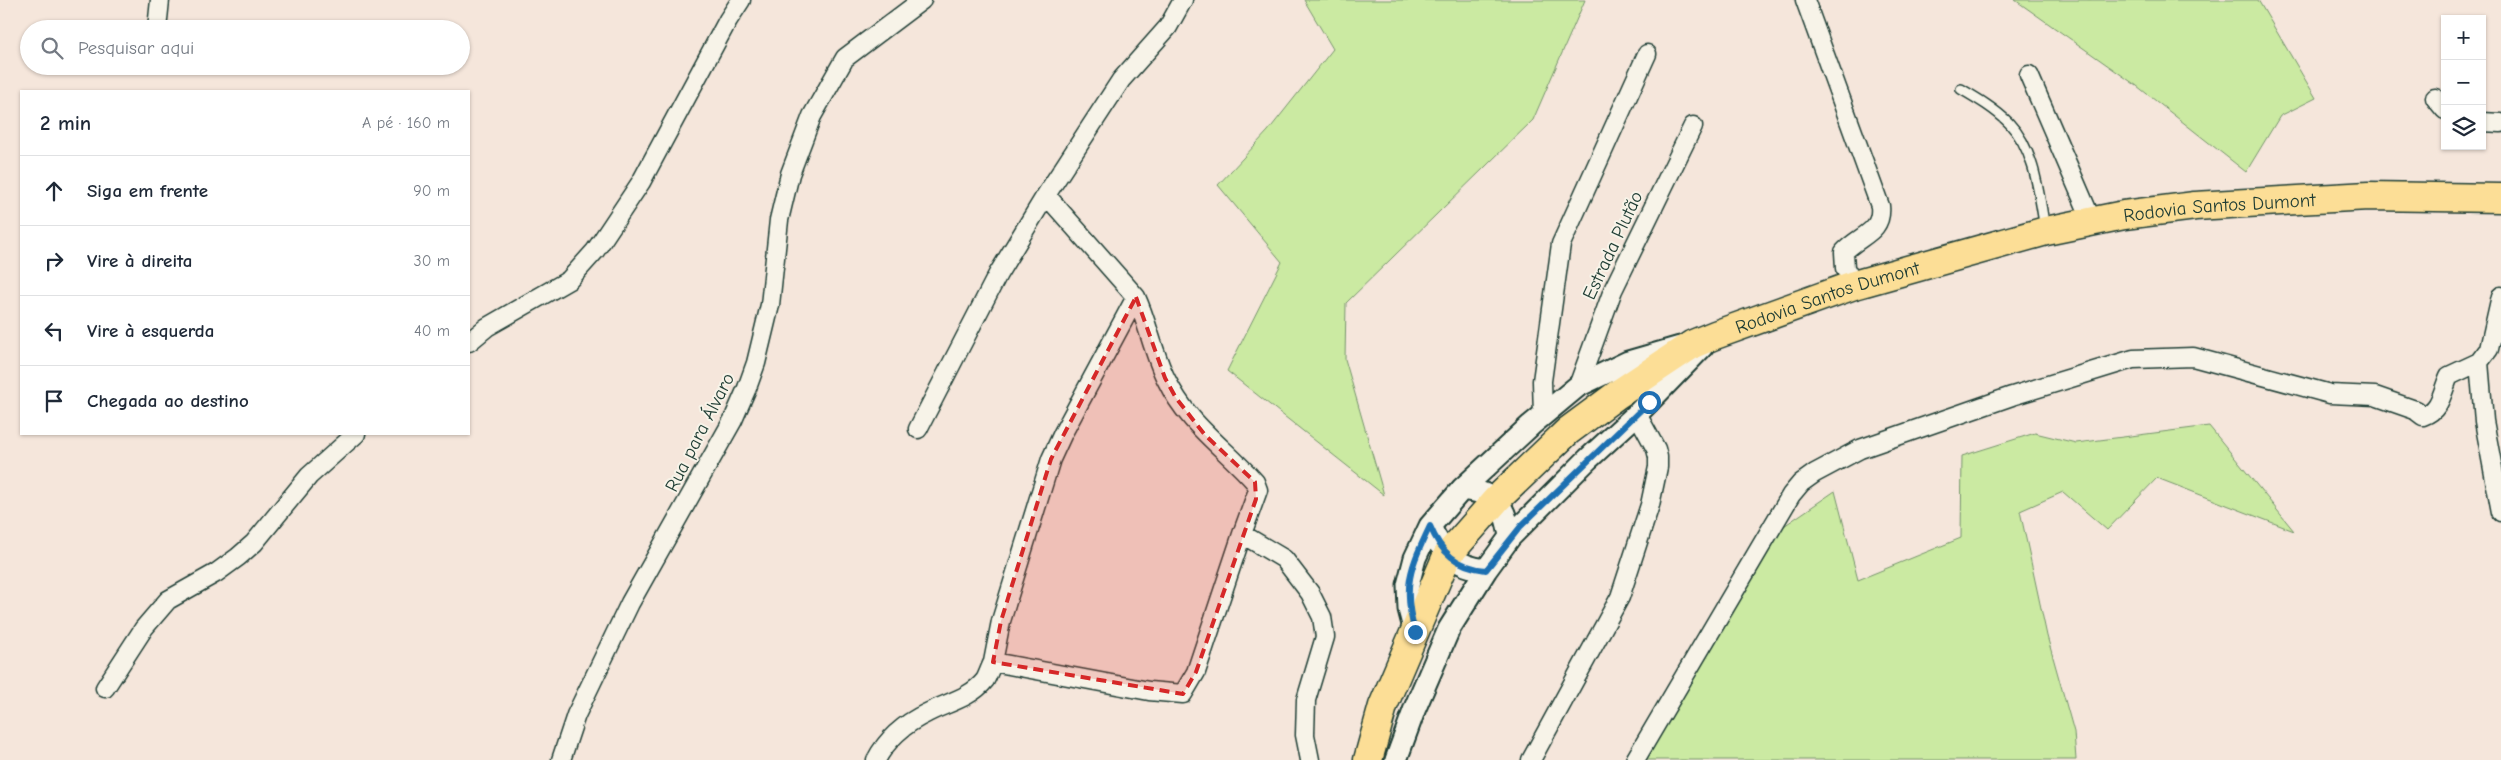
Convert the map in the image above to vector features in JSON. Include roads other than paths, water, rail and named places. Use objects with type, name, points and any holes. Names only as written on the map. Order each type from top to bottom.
[{"type":"highway","name":"Rodovia Santos Dumont","points":[[1368,760],[1383,706],[1447,556],[1497,499],[1568,431],[1618,394],[1704,340],[1854,285],[2046,231],[2092,221],[2195,206],[2368,196],[2501,198]]},
{"type":"street","points":[[158,20],[160,0]]},
{"type":"street","points":[[470,341],[487,327],[569,280],[595,251],[641,182],[728,20],[741,0]]},
{"type":"street","name":"Rua para Álvaro","points":[[561,760],[576,715],[630,603],[728,428],[747,388],[756,363],[770,306],[779,220],[790,174],[812,116],[845,58],[922,0]]},
{"type":"street","points":[[918,429],[998,274],[1046,195],[1121,80],[1168,27],[1183,0]]},
{"type":"street","points":[[1805,0],[1880,206],[1881,215],[1878,225],[1850,245],[1844,252],[1845,268],[1854,285]]},
{"type":"street","points":[[1543,416],[1542,382],[1561,244],[1647,54]]},
{"type":"street","points":[[2029,75],[2092,221]]},
{"type":"street","points":[[2486,122],[2501,122]]},
{"type":"street","name":"Estrada Plutão","points":[[1578,386],[1613,290],[1693,126]]},
{"type":"street","points":[[993,662],[1149,691],[1183,694],[1190,686],[1196,672],[1258,490],[1256,482],[1205,435],[1176,398],[1165,378],[1136,296],[1046,195]]},
{"type":"street","points":[[876,760],[882,749],[906,725],[927,712],[964,697],[985,680],[993,662],[1001,621],[1051,459],[1136,296]]},
{"type":"street","points":[[1635,760],[1791,496],[1801,483],[1815,472],[1860,449],[2012,396],[2133,359],[2192,357],[2330,394],[2375,396],[2415,410],[2423,416],[2433,413],[2450,376],[2479,362],[2489,349],[2501,296]]},
{"type":"street","points":[[1415,632],[1409,609],[1408,585],[1414,558],[1430,526],[1462,489],[1578,386],[1628,362],[1704,340]]},
{"type":"street","points":[[1396,760],[1415,708],[1449,629],[1486,570],[1510,537],[1588,459],[1637,414],[1704,340]]},
{"type":"street","points":[[2479,362],[2484,422],[2501,512]]},
{"type":"street","points":[[1531,760],[1574,684],[1620,596],[1650,505],[1658,467],[1658,457],[1656,449],[1637,414]]},
{"type":"street","points":[[105,688],[144,628],[168,600],[216,573],[254,543],[309,476],[355,435]]},
{"type":"street","points":[[1462,489],[1480,491],[1497,499],[1507,516],[1510,537]]},
{"type":"street","points":[[1430,526],[1447,556],[1471,568],[1486,570]]},
{"type":"street","points":[[1242,534],[1284,559],[1310,593],[1322,617],[1325,637],[1306,700],[1305,735],[1310,760]]},
{"type":"lane","points":[[1961,90],[1988,106],[2010,124],[2026,151],[2034,172],[2046,231]]}]
